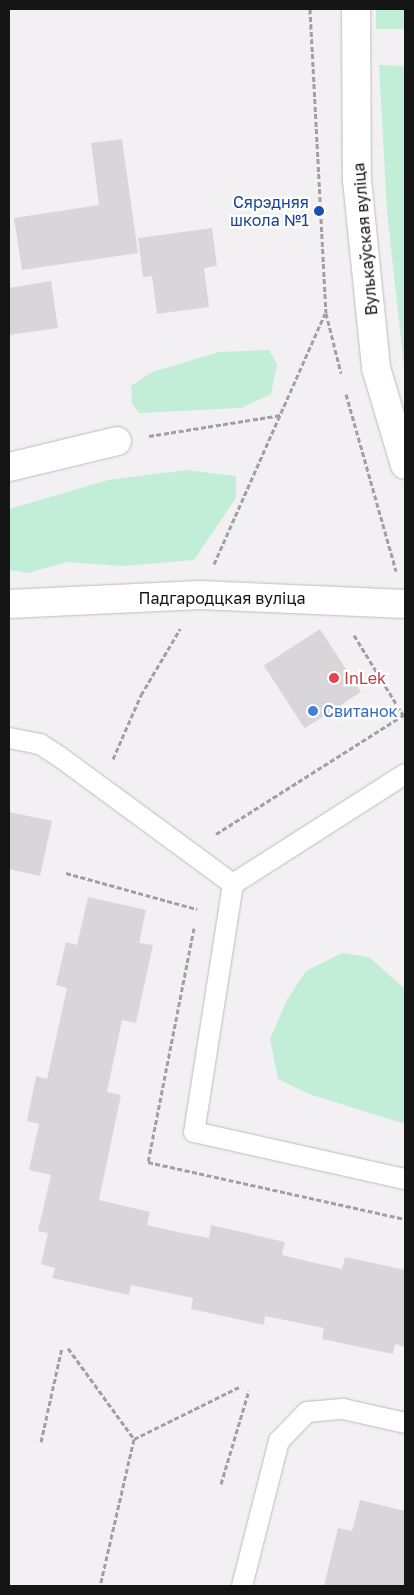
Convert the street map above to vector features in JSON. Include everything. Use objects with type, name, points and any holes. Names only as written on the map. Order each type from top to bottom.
[{"type":"street","name":"Вулькаўская вуліца","points":[[356,9],[357,180],[376,368],[405,465]]},
{"type":"street","points":[[9,467],[117,441]]},
{"type":"street","name":"Падгародцкая вуліца","points":[[9,604],[200,595],[405,604]]},
{"type":"lane","points":[[9,738],[40,744],[233,884]]},
{"type":"lane","points":[[405,774],[233,884],[194,1132],[405,1179]]},
{"type":"lane","points":[[242,1586],[279,1441],[290,1429],[308,1412],[343,1409],[405,1423]]},
{"type":"path","points":[[88,778],[111,765],[141,695],[200,595],[326,313]]},
{"type":"path","points":[[117,441],[281,414]]},
{"type":"path","points":[[390,551],[397,576]]},
{"type":"path","points":[[188,852],[404,715],[352,631],[360,630]]},
{"type":"path","points":[[41,1442],[62,1347]]},
{"type":"path","points":[[68,1348],[134,1439],[100,1586]]},
{"type":"path","points":[[134,1439],[239,1388]]},
{"type":"path","points":[[221,1484],[248,1390]]},
{"type":"green space","points":[[376,9],[405,9],[405,29],[376,29]]},
{"type":"green space","points":[[379,65],[405,66],[405,376],[387,211]]},
{"type":"green space","points":[[269,350],[277,364],[271,394],[241,408],[139,413],[132,403],[131,386],[152,372],[219,352]]},
{"type":"green space","points":[[186,470],[236,476],[236,498],[194,560],[122,566],[67,562],[28,573],[9,570],[9,509],[108,480]]},
{"type":"green space","points":[[342,953],[369,957],[405,989],[405,1124],[309,1094],[278,1079],[270,1039],[287,1000],[306,971]]},
{"type":"building","points":[[122,139],[138,253],[22,270],[14,218],[99,205],[91,143]]},
{"type":"building","points":[[212,228],[217,266],[204,268],[209,307],[157,314],[152,276],[143,277],[138,238]]},
{"type":"building","points":[[51,281],[58,328],[9,335],[9,288]]},
{"type":"building","points":[[320,629],[361,692],[305,728],[264,665]]},
{"type":"building","points":[[9,812],[52,821],[40,876],[9,869]]},
{"type":"building","points":[[88,897],[146,910],[139,943],[153,945],[136,1023],[122,1020],[107,1092],[121,1095],[99,1200],[150,1212],[147,1225],[177,1232],[209,1238],[211,1225],[285,1242],[282,1255],[311,1262],[342,1269],[345,1257],[405,1270],[405,1347],[395,1344],[393,1354],[322,1339],[324,1328],[265,1316],[264,1325],[191,1309],[193,1298],[131,1285],[129,1295],[52,1278],[55,1268],[41,1264],[48,1233],[38,1231],[51,1175],[29,1170],[39,1124],[27,1121],[36,1076],[47,1079],[57,1034],[67,988],[56,985],[66,942],[77,945]]},
{"type":"building","points":[[360,1500],[405,1511],[405,1586],[324,1586],[338,1528],[352,1531]]},
{"type":"place","name":"Сярэдняя школа №1","points":[[319,211]]},
{"type":"place","name":"InLek","points":[[334,678]]},
{"type":"place","name":"Свитанок","points":[[313,711]]}]
